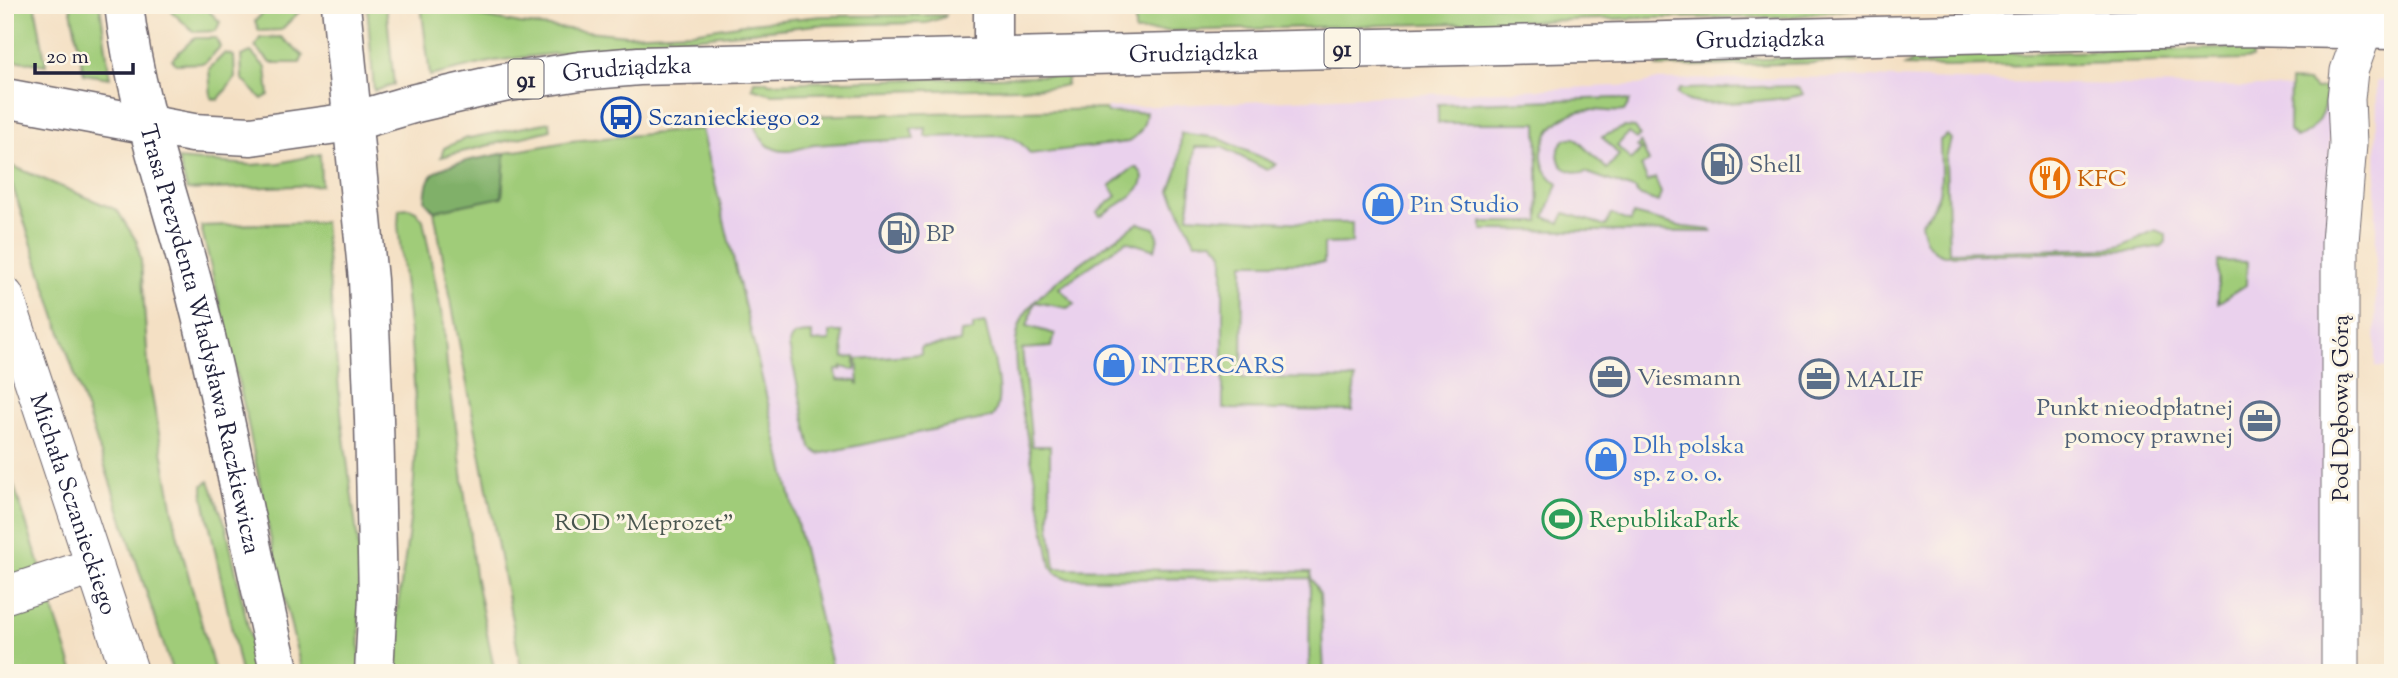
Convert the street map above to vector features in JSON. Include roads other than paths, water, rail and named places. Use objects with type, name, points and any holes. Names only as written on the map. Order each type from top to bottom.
[{"type":"main road","name":"Trasa Prezydenta Władysława Raczkiewicza","points":[[124,5],[129,44],[146,124],[204,330],[280,673]]},
{"type":"main road","points":[[341,5],[347,44],[351,122],[368,280],[378,598],[374,673]]},
{"type":"main road","points":[[993,5],[993,56]]},
{"type":"main road","name":"Grudziądzka","points":[[5,98],[193,133],[251,136],[351,122],[474,88],[599,69],[639,66],[2375,22]]},
{"type":"street","name":"Pod Dębową Górą","points":[[2340,673],[2340,242],[2348,144],[2346,99],[2349,71],[2375,22]]},
{"type":"street","name":"Michała Sczanieckiego","points":[[5,296],[19,387],[95,566],[130,673]]},
{"type":"street","points":[[5,595],[95,566]]},
{"type":"place","name":"Sczanieckiego 02","points":[[621,117]]},
{"type":"place","name":"Shell","points":[[1722,164]]},
{"type":"place","name":"KFC","points":[[2050,178]]},
{"type":"place","name":"Pin Studio","points":[[1383,204]]},
{"type":"place","name":"BP","points":[[899,233]]},
{"type":"place","name":"INTERCARS","points":[[1114,365]]},
{"type":"place","name":"Viesmann","points":[[1610,377]]},
{"type":"place","name":"MALIF","points":[[1819,379]]},
{"type":"place","name":"Punkt nieodpłatnej pomocy prawnej","points":[[2260,421]]},
{"type":"place","name":"Dlh polska sp. z o. o.","points":[[1606,459]]},
{"type":"place","name":"RepublikaPark","points":[[1562,519]]},
{"type":"park label","name":"ROD \"Meprozet\"","points":[[644,522]]}]
